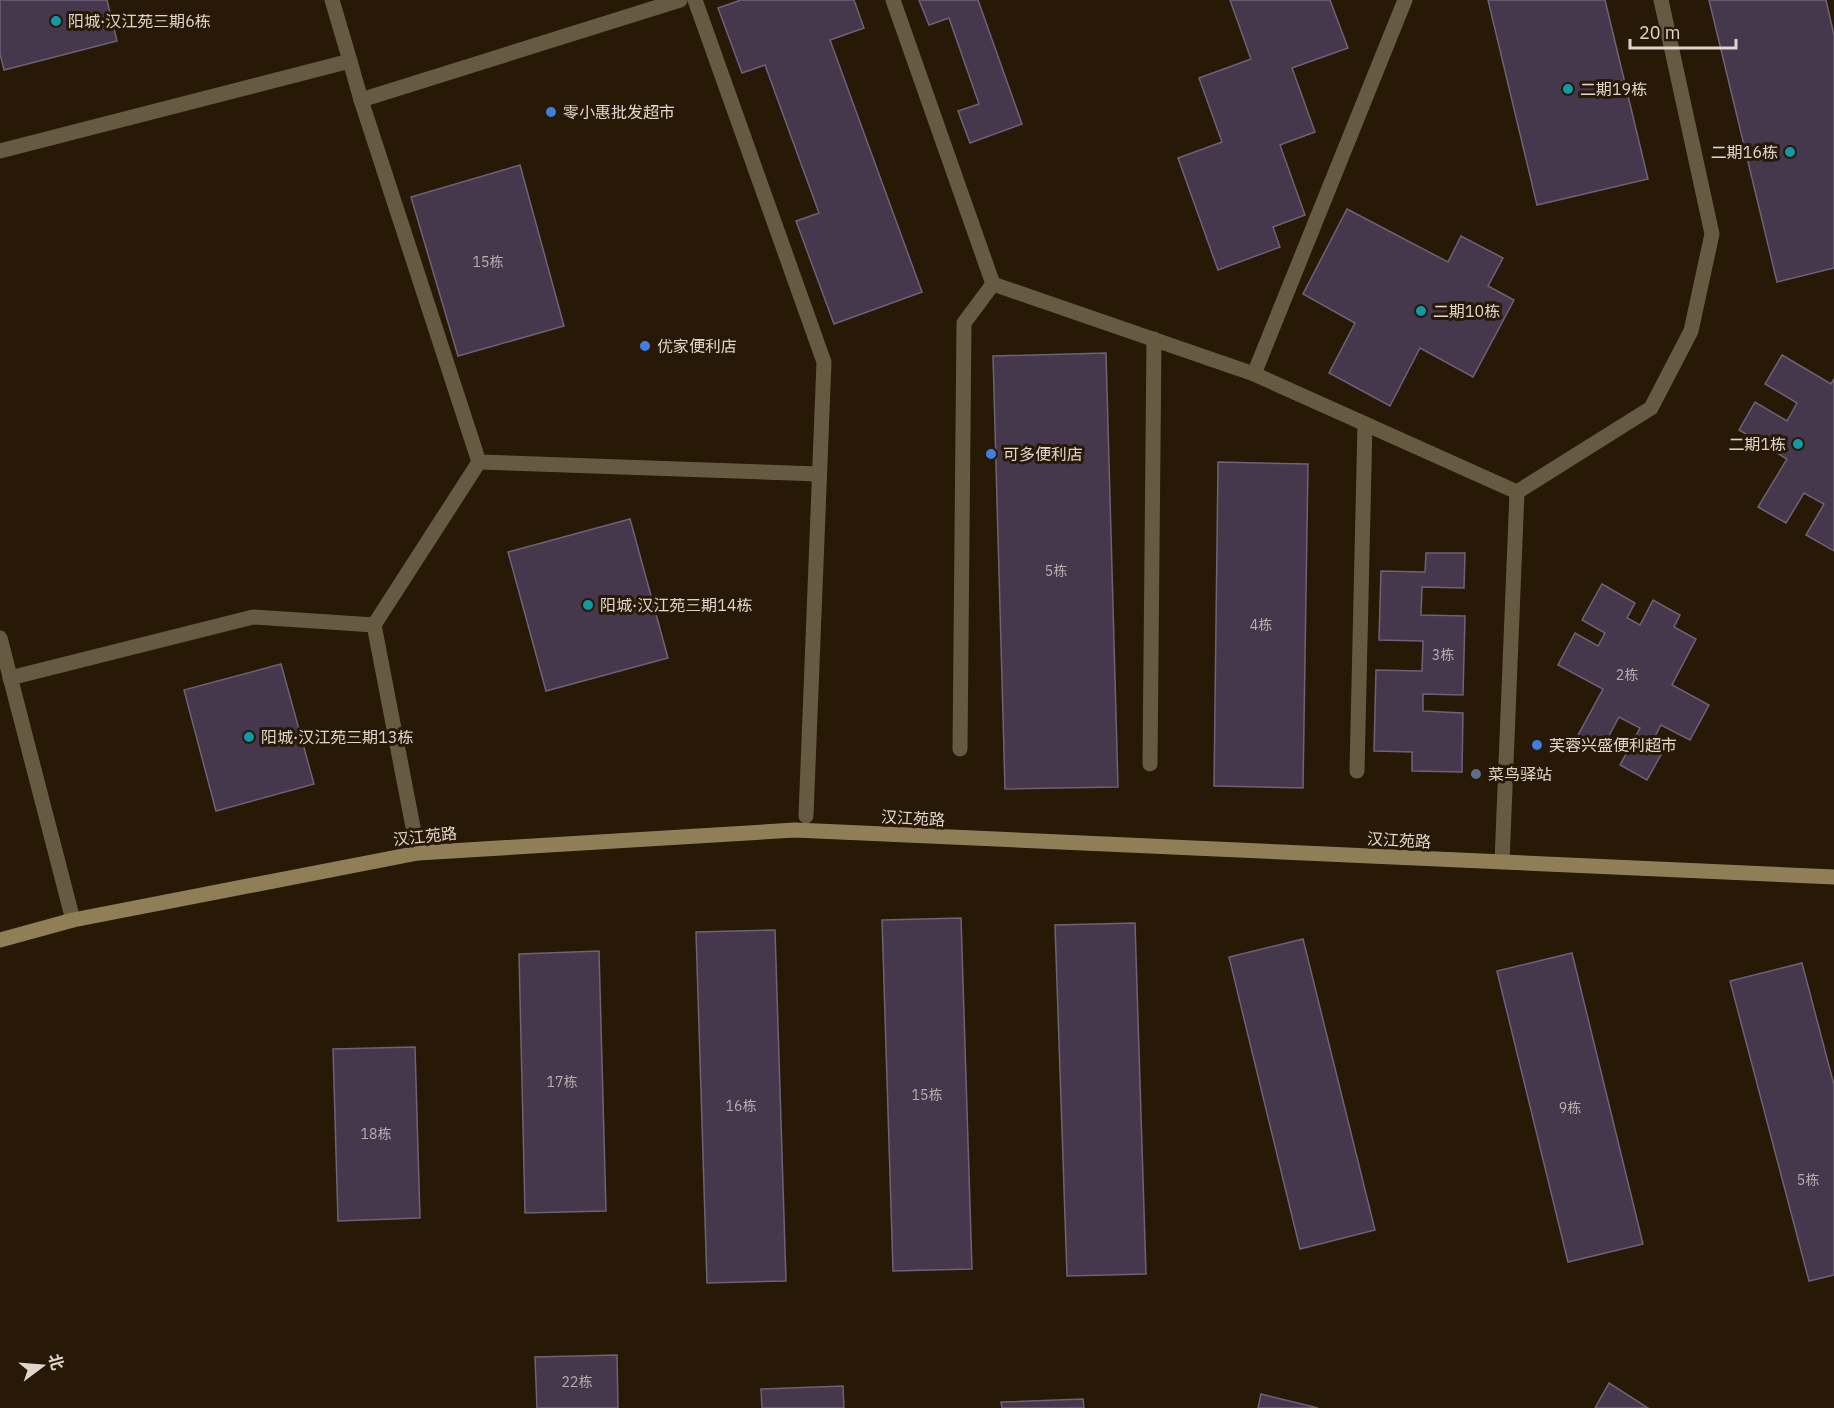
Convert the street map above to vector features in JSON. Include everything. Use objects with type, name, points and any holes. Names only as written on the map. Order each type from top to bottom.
[{"type":"street","points":[[332,0],[479,462]]},
{"type":"street","points":[[362,100],[680,0]]},
{"type":"street","points":[[695,0],[824,362],[806,816]]},
{"type":"street","points":[[893,0],[993,284]]},
{"type":"street","points":[[1254,374],[1405,0]]},
{"type":"street","points":[[1517,492],[1651,408],[1691,330],[1712,234],[1661,0]]},
{"type":"street","points":[[0,151],[350,61]]},
{"type":"street","points":[[993,284],[1254,374],[1517,492]]},
{"type":"street","points":[[960,749],[964,323],[993,284]]},
{"type":"street","points":[[1150,764],[1154,339]]},
{"type":"street","points":[[1356,771],[1365,424]]},
{"type":"street","points":[[479,462],[819,474]]},
{"type":"street","points":[[418,853],[374,625],[479,462]]},
{"type":"street","points":[[1502,862],[1517,492]]},
{"type":"street","points":[[10,678],[253,617],[374,625]]},
{"type":"street","points":[[0,639],[73,920]]},
{"type":"street","name":"汉江苑路","points":[[0,940],[73,920],[418,853],[795,830],[1834,877]]},
{"type":"building","name":"阳城·汉江苑三期6栋","points":[[0,0],[107,0],[117,41],[4,70],[0,54]]},
{"type":"building","points":[[741,0],[854,0],[864,28],[830,40],[922,292],[834,324],[796,221],[819,213],[765,65],[742,73],[718,8]]},
{"type":"building","points":[[919,0],[978,0],[1022,124],[970,143],[958,111],[979,104],[949,18],[929,25]]},
{"type":"building","points":[[1230,0],[1330,0],[1348,48],[1292,68],[1315,132],[1280,145],[1305,215],[1273,227],[1280,247],[1218,270],[1178,158],[1222,142],[1199,78],[1251,59]]},
{"type":"building","name":"二期19栋","points":[[1488,0],[1605,0],[1648,179],[1537,205]]},
{"type":"building","name":"二期16栋","points":[[1709,0],[1826,0],[1834,35],[1834,268],[1777,282]]},
{"type":"building","points":[[520,165],[564,326],[458,356],[411,197]]},
{"type":"building","name":"二期10栋","points":[[1347,209],[1448,262],[1461,236],[1503,258],[1488,286],[1514,300],[1473,377],[1420,348],[1390,406],[1329,373],[1355,323],[1303,294]]},
{"type":"building","points":[[1106,353],[1118,787],[1005,789],[993,356]]},
{"type":"building","name":"二期1栋","points":[[1782,355],[1831,384],[1834,379],[1834,551],[1806,535],[1824,504],[1804,493],[1786,523],[1758,507],[1787,459],[1739,430],[1755,402],[1787,421],[1797,403],[1765,384]]},
{"type":"building","points":[[1218,462],[1308,464],[1303,788],[1214,786]]},
{"type":"building","name":"阳城·汉江苑三期14栋","points":[[630,519],[668,658],[546,691],[508,552]]},
{"type":"building","points":[[1426,553],[1465,553],[1464,588],[1422,587],[1421,615],[1465,616],[1463,695],[1423,694],[1423,711],[1463,713],[1462,772],[1412,771],[1412,752],[1374,751],[1376,670],[1422,671],[1423,641],[1379,640],[1381,571],[1425,572]]},
{"type":"building","points":[[1602,584],[1635,603],[1627,618],[1640,625],[1653,600],[1680,615],[1674,627],[1696,639],[1672,685],[1709,705],[1690,740],[1661,725],[1650,746],[1662,753],[1647,780],[1620,765],[1640,728],[1619,717],[1601,751],[1577,737],[1603,689],[1558,665],[1575,633],[1598,646],[1605,633],[1582,620]]},
{"type":"building","name":"阳城·汉江苑三期13栋","points":[[281,664],[314,784],[216,811],[184,690]]},
{"type":"building","points":[[961,918],[972,1269],[893,1271],[882,920]]},
{"type":"building","points":[[1135,923],[1146,1274],[1067,1276],[1055,925]]},
{"type":"building","points":[[775,930],[786,1281],[707,1283],[696,932]]},
{"type":"building","points":[[1303,939],[1375,1230],[1300,1249],[1229,957]]},
{"type":"building","points":[[599,951],[606,1211],[525,1213],[519,954]]},
{"type":"building","points":[[1572,953],[1643,1244],[1568,1262],[1497,971]]},
{"type":"building","points":[[1802,963],[1834,1085],[1834,1275],[1809,1281],[1730,981]]},
{"type":"building","points":[[415,1047],[420,1218],[338,1221],[333,1049]]},
{"type":"building","points":[[617,1355],[618,1408],[537,1408],[535,1357]]},
{"type":"building","points":[[1609,1383],[1648,1408],[1595,1408]]},
{"type":"building","points":[[843,1386],[844,1408],[762,1408],[761,1389]]},
{"type":"building","points":[[1261,1394],[1318,1408],[1258,1408]]},
{"type":"building","points":[[1083,1399],[1084,1408],[1002,1408],[1001,1402]]},
{"type":"place","name":"阳城·汉江苑三期6栋","points":[[56,21]]},
{"type":"place","name":"二期19栋","points":[[1568,89]]},
{"type":"place","name":"零小惠批发超市","points":[[551,112]]},
{"type":"place","name":"二期16栋","points":[[1790,152]]},
{"type":"place","name":"二期10栋","points":[[1421,311]]},
{"type":"place","name":"优家便利店","points":[[645,346]]},
{"type":"place","name":"二期1栋","points":[[1798,444]]},
{"type":"place","name":"可多便利店","points":[[991,454]]},
{"type":"place","name":"阳城·汉江苑三期14栋","points":[[588,605]]},
{"type":"place","name":"阳城·汉江苑三期13栋","points":[[249,737]]},
{"type":"place","name":"芙蓉兴盛便利超市","points":[[1537,745]]},
{"type":"place","name":"菜鸟驿站","points":[[1476,774]]}]
